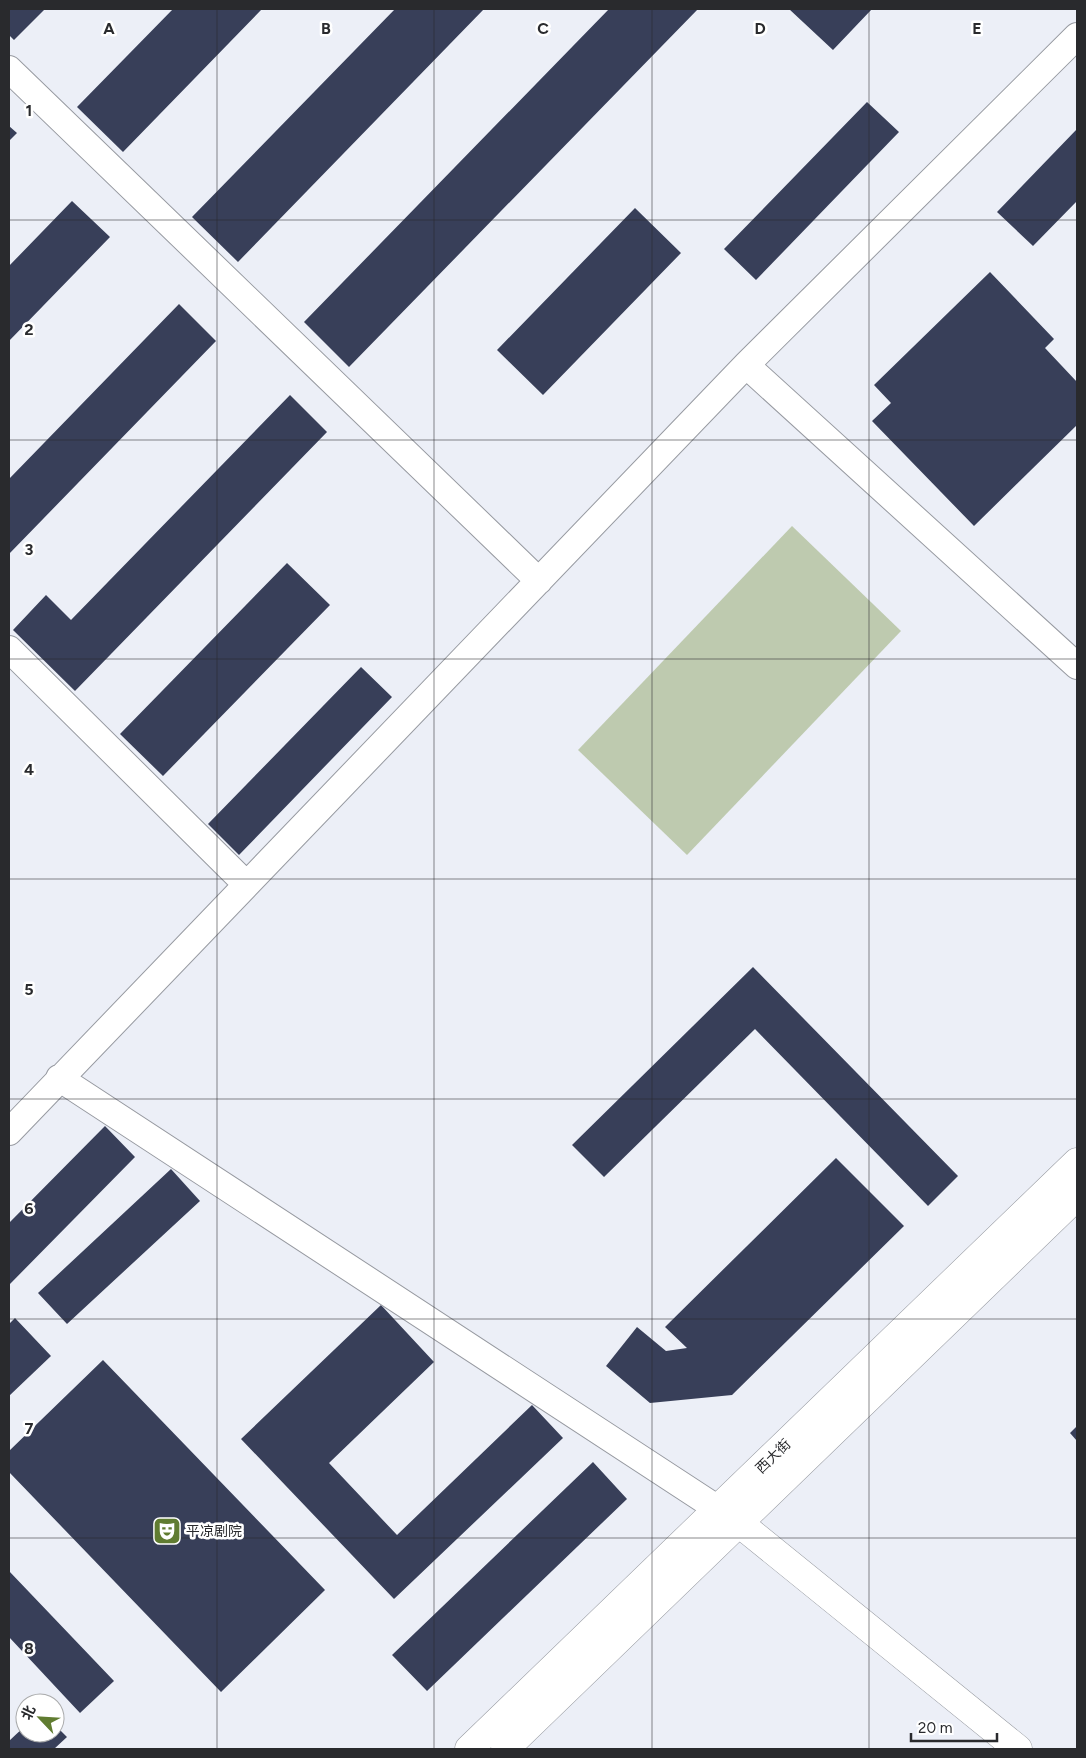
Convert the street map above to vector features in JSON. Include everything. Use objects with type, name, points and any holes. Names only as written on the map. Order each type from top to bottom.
[{"type":"main road","name":"西大街","points":[[505,1749],[729,1516],[1077,1162]]},
{"type":"main road","name":"西大街","points":[[469,1749],[729,1516],[1077,1196]]},
{"type":"main road","points":[[729,1516],[1018,1749]]},
{"type":"street","points":[[9,1132],[746,365],[1077,36]]},
{"type":"street","points":[[9,69],[539,581]]},
{"type":"street","points":[[746,365],[1077,666]]},
{"type":"street","points":[[9,649],[246,884]]},
{"type":"street","points":[[59,1078],[729,1516]]},
{"type":"green space","points":[[792,526],[901,631],[687,855],[578,750]]},
{"type":"building","points":[[9,9],[45,9],[14,40],[9,35]]},
{"type":"building","points":[[173,9],[262,9],[123,152],[77,107]]},
{"type":"building","points":[[395,9],[484,9],[238,262],[192,217]]},
{"type":"building","points":[[609,9],[698,9],[349,367],[304,322]]},
{"type":"building","points":[[789,9],[872,9],[833,50]]},
{"type":"building","points":[[867,102],[899,132],[756,280],[724,249]]},
{"type":"building","points":[[9,126],[17,133],[9,141]]},
{"type":"building","points":[[1077,129],[1077,201],[1033,246],[997,212]]},
{"type":"building","points":[[72,201],[110,237],[9,341],[9,266]]},
{"type":"building","points":[[635,208],[681,253],[543,395],[497,350]]},
{"type":"building","points":[[990,272],[1054,339],[1045,348],[1077,382],[1077,425],[974,526],[872,421],[891,403],[874,385]]},
{"type":"building","points":[[179,304],[216,341],[9,554],[9,479]]},
{"type":"building","points":[[290,395],[327,432],[75,691],[13,630],[46,595],[71,620]]},
{"type":"building","points":[[287,563],[330,605],[163,776],[120,734]]},
{"type":"building","points":[[361,667],[392,697],[239,855],[208,824]]},
{"type":"building","points":[[753,967],[958,1176],[928,1206],[755,1029],[604,1177],[572,1145]]},
{"type":"building","points":[[105,1126],[135,1157],[9,1285],[9,1223]]},
{"type":"building","points":[[836,1158],[904,1226],[732,1395],[650,1403],[606,1366],[637,1327],[666,1351],[687,1348],[665,1327]]},
{"type":"building","points":[[171,1169],[200,1201],[67,1324],[38,1293]]},
{"type":"building","points":[[381,1305],[434,1362],[329,1463],[397,1535],[532,1405],[563,1438],[394,1599],[241,1439]]},
{"type":"building","points":[[15,1318],[51,1356],[9,1396],[9,1324]]},
{"type":"building","name":"平凉剧院","points":[[103,1360],[325,1590],[221,1692],[9,1472],[9,1451]]},
{"type":"building","points":[[1077,1426],[1077,1441],[1070,1433]]},
{"type":"building","points":[[593,1462],[627,1499],[427,1691],[392,1655]]},
{"type":"building","points":[[9,1571],[114,1681],[80,1713],[65,1697],[65,1693],[61,1693],[9,1637]]},
{"type":"building","points":[[15,1735],[15,1743],[60,1743],[54,1749],[9,1749],[9,1741]]},
{"type":"place","name":"平凉剧院","points":[[167,1531]]}]
